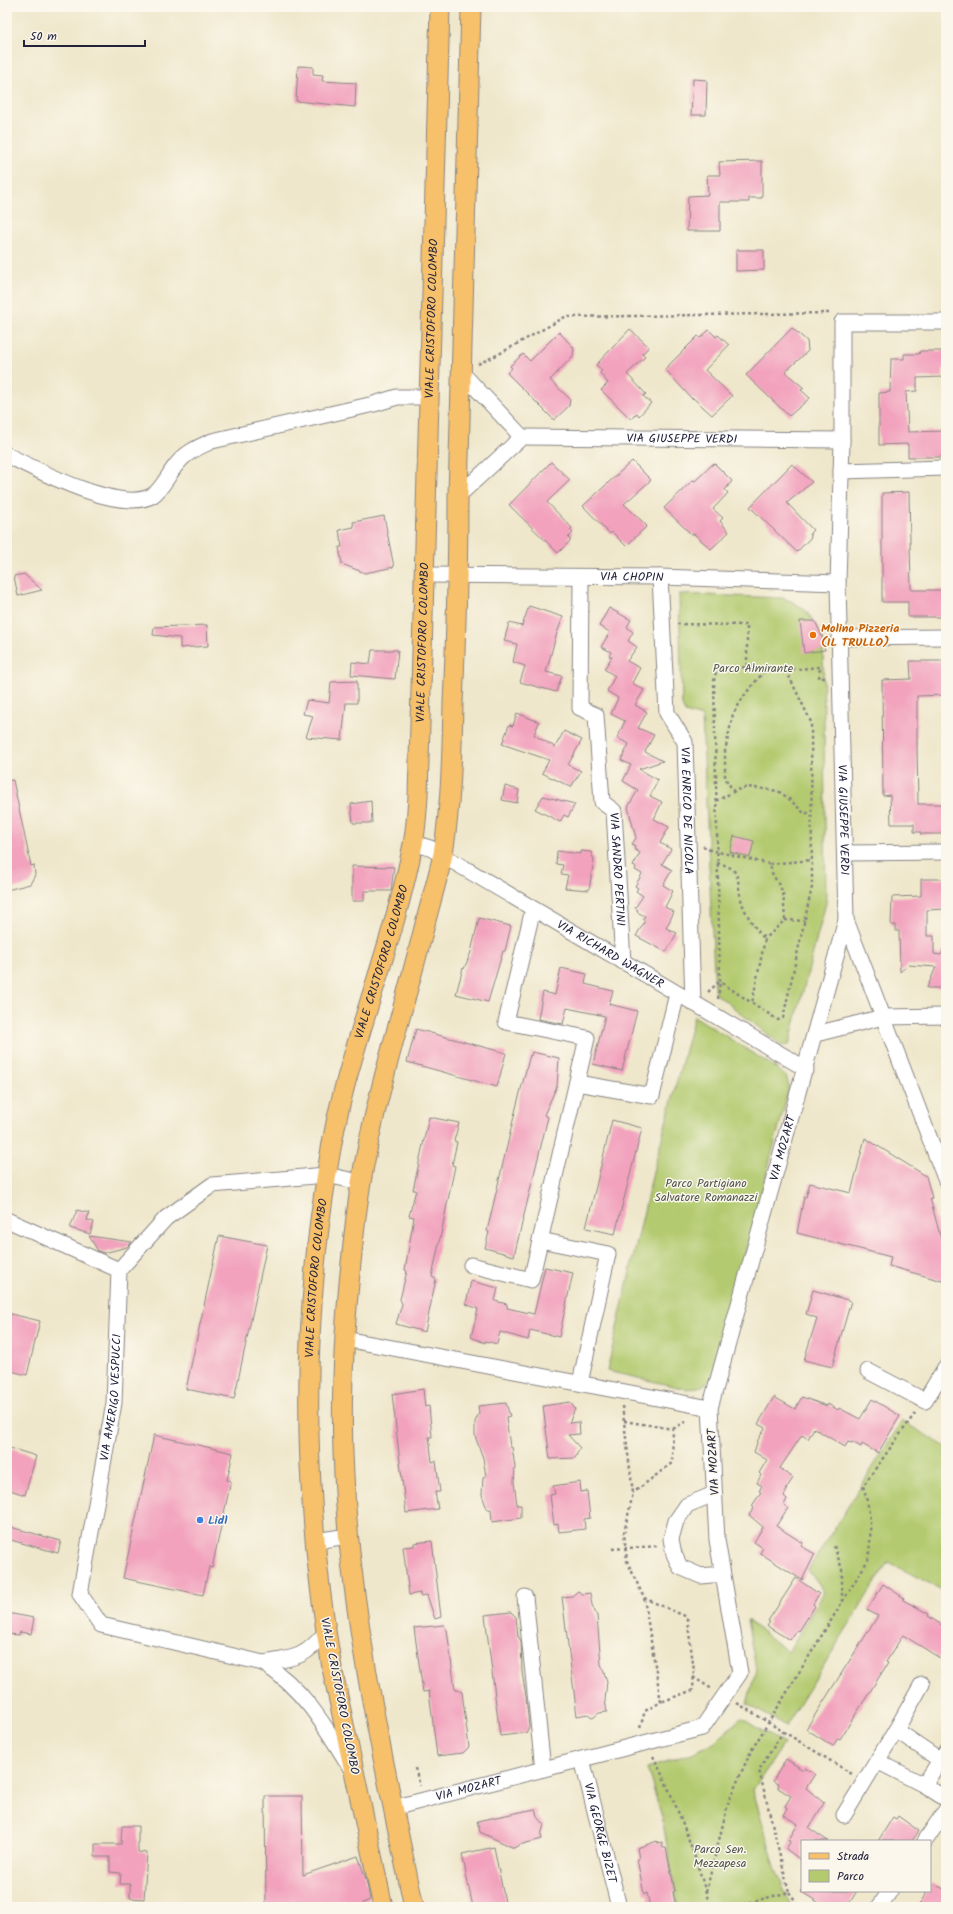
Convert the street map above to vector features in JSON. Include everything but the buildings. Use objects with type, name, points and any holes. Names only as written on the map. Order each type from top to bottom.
[{"type":"main road","name":"VIALE CRISTOFORO COLOMBO","points":[[383,1907],[332,1668],[326,1632],[315,1541],[309,1468],[309,1334],[316,1252],[326,1175],[343,1094],[405,880],[413,843],[418,796],[421,747],[440,7]]},
{"type":"main road","points":[[414,1907],[393,1808],[360,1634],[348,1536],[344,1473],[343,1401],[345,1339],[360,1182],[376,1104],[442,855],[450,792],[458,574],[458,496],[471,7]]},
{"type":"street","points":[[842,322],[946,322]]},
{"type":"street","name":"VIA GIUSEPPE VERDI","points":[[842,322],[842,440],[838,583],[846,920],[946,1181]]},
{"type":"street","points":[[458,496],[522,437],[461,372]]},
{"type":"street","points":[[7,455],[77,487],[129,500],[144,499],[154,494],[178,462],[191,450],[212,441],[366,406],[397,397],[430,397]]},
{"type":"street","name":"VIA GIUSEPPE VERDI","points":[[522,437],[842,440]]},
{"type":"street","points":[[841,471],[946,468]]},
{"type":"street","name":"VIA CHOPIN","points":[[425,575],[458,574],[660,577],[838,583]]},
{"type":"street","name":"VIA SANDRO PERTINI","points":[[580,577],[580,708],[596,715],[602,802],[614,811],[624,962]]},
{"type":"street","name":"VIA ENRICO DE NICOLA","points":[[660,577],[666,714],[686,742],[693,1003]]},
{"type":"street","points":[[839,638],[946,637]]},
{"type":"street","name":"VIA RICHARD WAGNER","points":[[413,843],[430,848],[806,1069]]},
{"type":"street","points":[[845,853],[946,852]]},
{"type":"street","points":[[471,1265],[531,1280],[587,1038],[506,1022],[533,909]]},
{"type":"street","name":"VIA MOZART","points":[[393,1808],[702,1728],[740,1673],[717,1540],[710,1408],[816,1034],[846,920]]},
{"type":"street","points":[[577,1083],[652,1096],[677,994]]},
{"type":"street","points":[[816,1034],[883,1016],[946,1016]]},
{"type":"street","points":[[7,1220],[119,1270],[166,1218],[212,1185],[326,1175],[360,1182]]},
{"type":"street","points":[[540,1240],[608,1254],[580,1383]]},
{"type":"street","name":"VIA AMERIGO VESPUCCI","points":[[119,1270],[114,1403],[80,1594],[101,1624],[264,1663],[282,1675],[298,1690],[333,1739],[356,1776]]},
{"type":"street","points":[[345,1339],[710,1408]]},
{"type":"street","points":[[868,1371],[925,1400],[946,1366]]},
{"type":"street","points":[[714,1494],[687,1505],[676,1521],[671,1539],[674,1554],[680,1566],[701,1576],[722,1574]]},
{"type":"street","points":[[315,1541],[348,1536]]},
{"type":"street","points":[[525,1596],[543,1769]]},
{"type":"street","name":"VIA AMERIGO VESPUCCI","points":[[264,1663],[290,1659],[303,1655],[313,1647],[326,1632]]},
{"type":"street","points":[[844,1815],[922,1684]]},
{"type":"street","points":[[896,1730],[943,1755],[924,1785]]},
{"type":"street","name":"VIA GEORGE BIZET","points":[[582,1759],[619,1907]]},
{"type":"street","points":[[877,1761],[924,1785],[946,1799]]},
{"type":"street","points":[[926,1840],[946,1810]]},
{"type":"street","points":[[879,1907],[889,1892]]},
{"type":"path","points":[[461,372],[500,354],[565,317],[830,313],[842,322]]},
{"type":"path","points":[[662,624],[747,625],[747,667]]},
{"type":"path","points":[[786,670],[812,722],[812,887],[784,1018],[778,1020],[720,982],[715,676],[716,672],[724,669],[747,667],[786,670],[820,667],[819,678],[840,678]]},
{"type":"path","points":[[734,792],[725,778],[725,758],[733,714],[746,693],[767,668]]},
{"type":"path","points":[[716,801],[747,787],[778,791],[805,814],[812,810]]},
{"type":"path","points":[[717,850],[770,864],[812,860]]},
{"type":"path","points":[[717,863],[729,866],[733,869],[738,879],[742,903],[765,940]]},
{"type":"path","points":[[752,1003],[765,940],[784,920],[784,892],[772,873],[770,864]]},
{"type":"path","points":[[784,920],[805,921]]},
{"type":"path","points":[[621,1391],[632,1493],[624,1533],[627,1561],[644,1598],[660,1702]]},
{"type":"path","points":[[706,1892],[729,1800],[751,1751],[868,1560],[871,1529],[870,1506],[863,1486],[925,1400]]},
{"type":"path","points":[[624,1421],[673,1429],[672,1463],[632,1493]]},
{"type":"path","points":[[612,1549],[672,1544]]},
{"type":"path","points":[[834,1546],[842,1569],[842,1604]]},
{"type":"path","points":[[644,1598],[687,1617],[693,1690],[660,1702],[645,1711],[640,1728],[667,1784],[683,1824],[710,1907]]},
{"type":"path","points":[[693,1678],[864,1782]]},
{"type":"path","points":[[783,1732],[759,1770],[789,1892],[800,1907]]},
{"type":"path","points":[[732,1907],[789,1892]]},
{"type":"green space","name":"Parco Almirante","points":[[679,594],[783,598],[798,605],[808,614],[816,625],[823,640],[826,903],[789,1045],[782,1046],[715,993],[702,717],[685,712],[682,705]]},
{"type":"green space","name":"Parco Partigiano Salvatore Romanazzi","points":[[694,1016],[776,1068],[787,1078],[789,1088],[713,1378],[702,1386],[687,1389],[607,1371],[653,1172]]},
{"type":"green space","points":[[902,1421],[946,1447],[946,1592],[888,1562],[786,1726],[747,1704],[756,1669],[747,1620],[788,1652],[824,1592],[808,1570]]},
{"type":"green space","name":"Parco Sen. Mezzapesa","points":[[741,1718],[784,1744],[753,1790],[776,1870],[791,1907],[678,1907],[662,1817],[647,1768],[695,1752],[714,1742]]},
{"type":"place","name":"Molino Pizzeria (IL TRULLO)","points":[[813,635]]},
{"type":"place","name":"Lidl","points":[[200,1520]]}]
